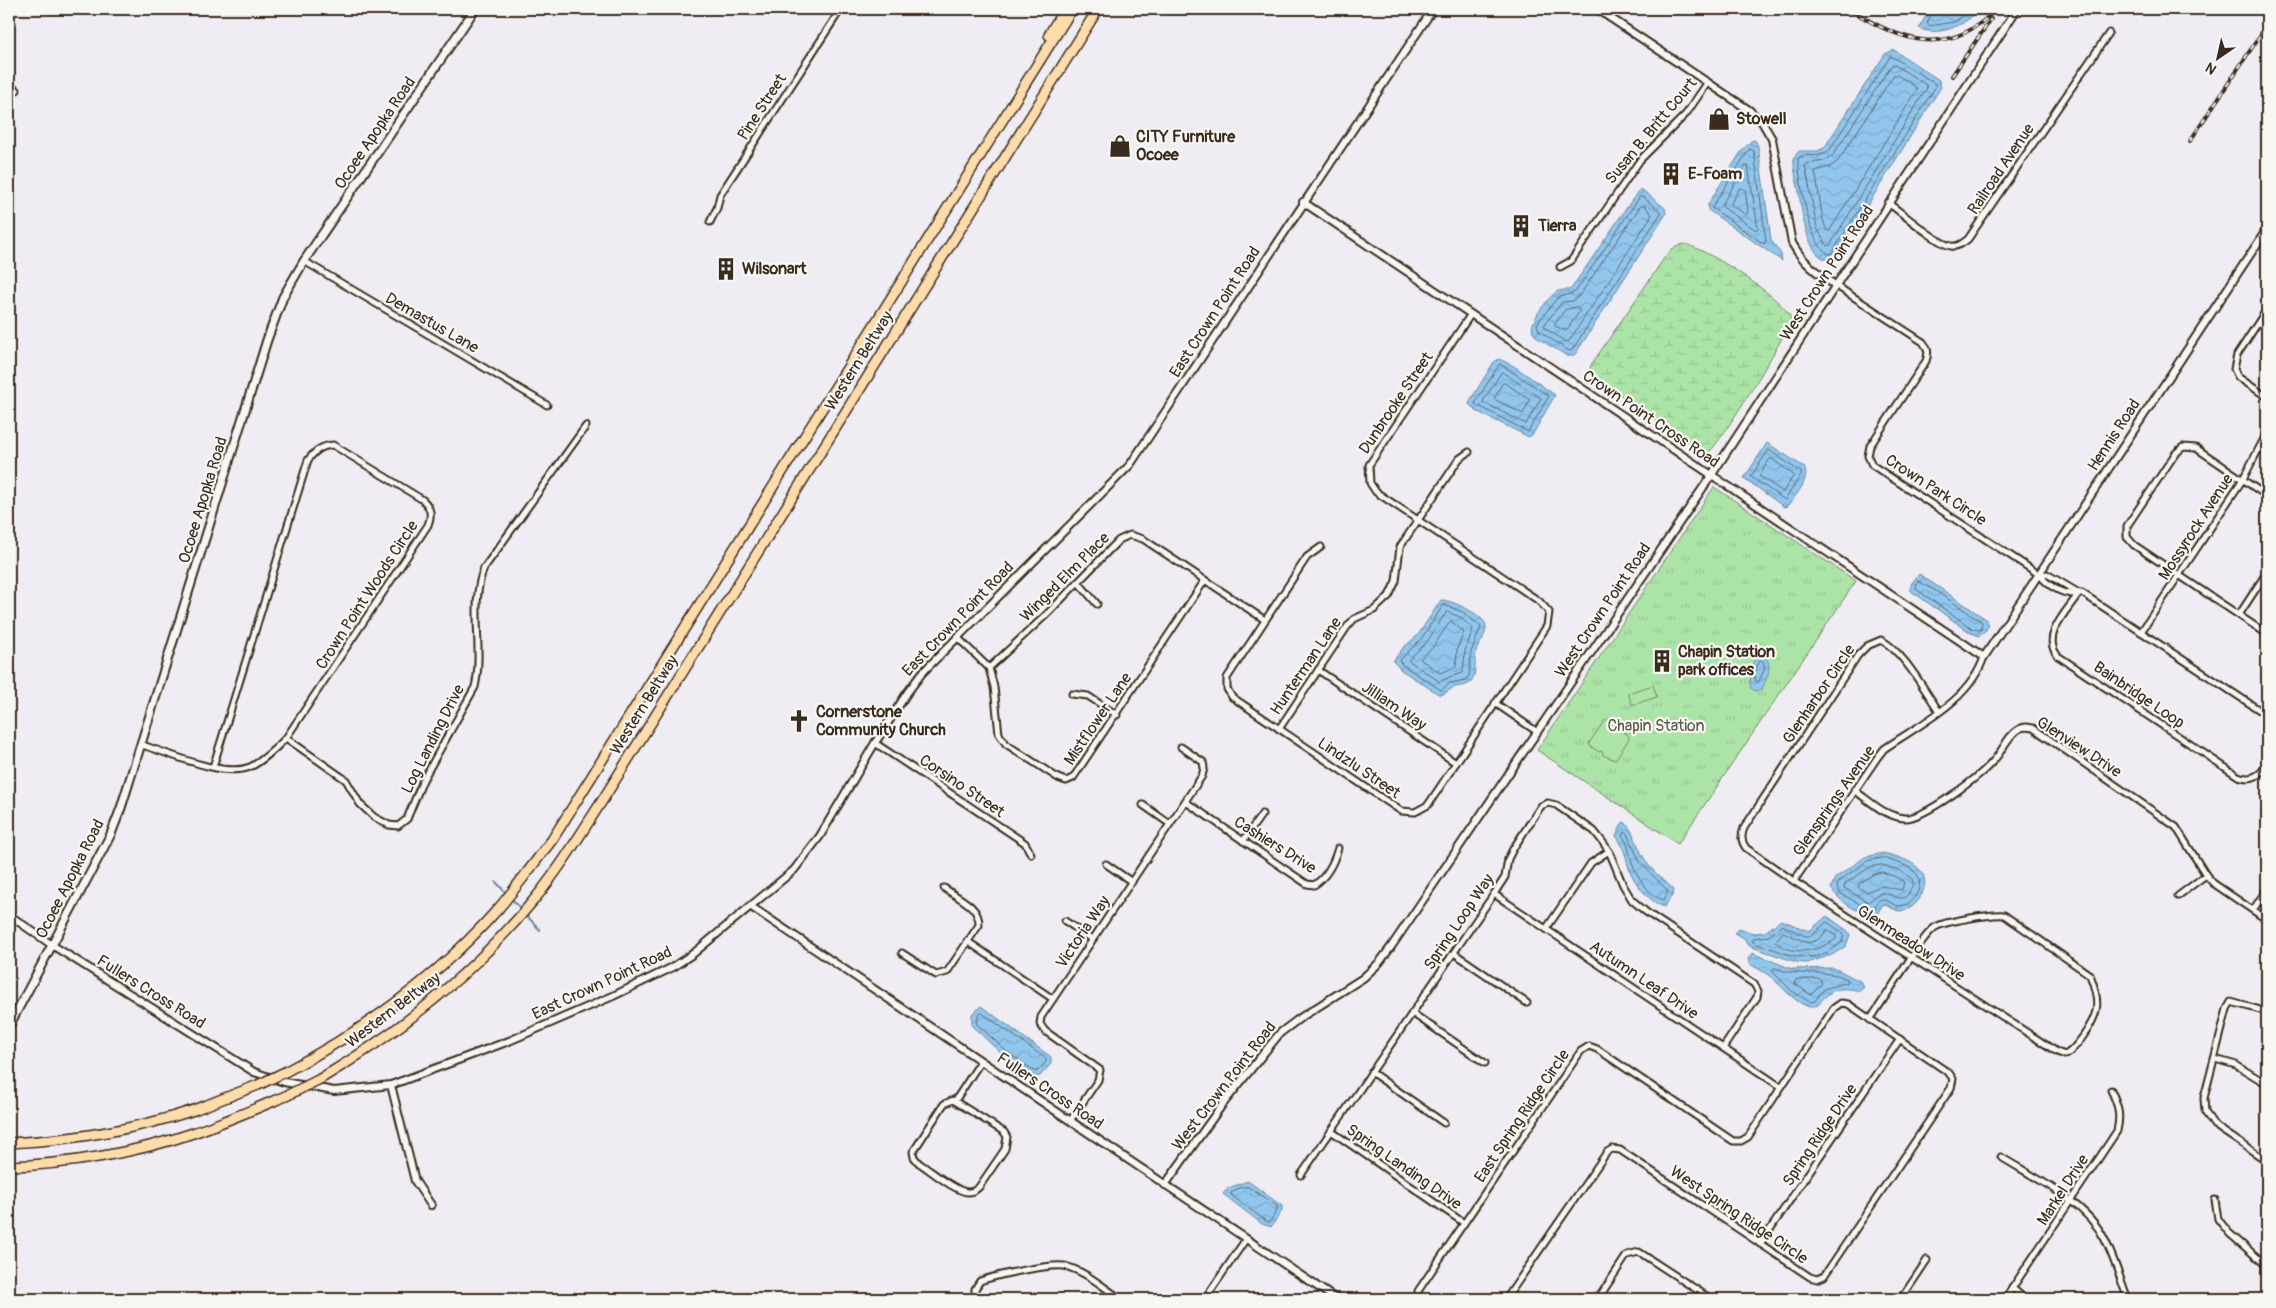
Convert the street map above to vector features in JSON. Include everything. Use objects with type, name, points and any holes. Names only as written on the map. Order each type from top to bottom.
[{"type":"highway","points":[[983,151],[1064,9]]},
{"type":"highway","name":"Western Beltway","points":[[9,1143],[90,1135],[141,1125],[193,1110],[284,1077],[358,1030],[400,1000],[453,956],[497,910],[518,886],[552,840],[1072,9]]},
{"type":"highway","name":"Western Beltway","points":[[9,1166],[73,1160],[136,1148],[191,1134],[288,1095],[320,1079],[380,1041],[421,1011],[455,983],[511,926],[554,873],[602,800],[1098,9]]},
{"type":"main road","name":"Ocoee Apopka Road","points":[[9,1026],[111,834],[142,745],[273,323],[283,297],[304,261],[475,9]]},
{"type":"street","name":"Pine Street","points":[[710,222],[717,208],[720,195],[841,9]]},
{"type":"street","name":"East Crown Point Road","points":[[284,1077],[334,1090],[391,1085],[475,1055],[647,980],[694,953],[794,870],[807,854],[913,685],[957,637],[1130,465],[1191,376],[1303,202],[1433,9]]},
{"type":"street","name":"Crown Park Circle","points":[[1597,9],[1749,110],[1762,122],[1772,139],[1792,243],[1799,256],[1810,268],[1922,342],[1928,348],[1926,361],[1870,446],[1868,456],[1872,465],[2040,575]]},
{"type":"street","name":"West Crown Point Road","points":[[1165,1185],[1222,1105],[1280,1033],[1300,1018],[1364,978],[1379,963],[1711,476],[1888,203],[2017,9]]},
{"type":"street","name":"Railroad Avenue","points":[[1888,203],[1949,247],[1960,246],[1968,239],[2108,33]]},
{"type":"street","name":"Susan B. Britt Court","points":[[1560,267],[1571,260],[1640,160],[1686,114],[1708,82]]},
{"type":"street","points":[[9,86],[17,90]]},
{"type":"street","name":"Crown Point Cross Road","points":[[1303,202],[1984,657]]},
{"type":"street","name":"Hennis Road","points":[[1984,657],[2040,575],[2267,228]]},
{"type":"street","name":"Demastus Lane","points":[[304,261],[547,405]]},
{"type":"street","points":[[2267,308],[2237,355],[2234,369],[2238,376],[2267,397]]},
{"type":"street","name":"Dunbrooke Street","points":[[1418,520],[1376,492],[1370,483],[1369,465],[1470,314]]},
{"type":"street","name":"Log Landing Drive","points":[[286,738],[346,780],[360,804],[374,817],[389,826],[398,826],[408,820],[423,780],[475,687],[478,674],[479,580],[484,568],[586,426]]},
{"type":"street","name":"Mossyrock Avenue","points":[[2141,632],[2242,479],[2267,433]]},
{"type":"street","name":"Crown Point Woods Circle","points":[[142,745],[213,767],[232,770],[250,767],[272,752],[286,738],[428,525],[431,516],[429,506],[423,500],[333,446],[324,446],[308,460],[213,767]]},
{"type":"street","points":[[2267,496],[2196,448],[2182,447],[2175,454],[2127,526],[2127,537],[2134,545],[2267,634]]},
{"type":"street","name":"Hunterman Lane","points":[[1279,729],[1354,619],[1374,610],[1389,596],[1396,581],[1400,548],[1459,459],[1469,452]]},
{"type":"street","name":"Lindzlu Street","points":[[1320,547],[1307,557],[1227,678],[1227,689],[1232,697],[1401,811],[1415,812],[1428,805],[1547,626],[1549,612],[1539,601],[1418,520]]},
{"type":"street","name":"Winged Elm Place","points":[[990,668],[1119,540],[1130,535],[1143,539],[1265,620]]},
{"type":"street","points":[[2239,615],[2267,572]]},
{"type":"street","points":[[2040,575],[2044,580],[2061,591],[2073,594],[2080,593],[2267,715]]},
{"type":"street","name":"Mistflower Lane","points":[[990,668],[999,734],[1006,744],[1058,778],[1066,781],[1073,778],[1117,716],[1206,580]]},
{"type":"street","points":[[1078,582],[1097,604]]},
{"type":"street","name":"Bainbridge Loop","points":[[2080,593],[2050,638],[2052,650],[2058,656],[2238,776],[2245,779],[2253,778],[2262,773],[2267,764]]},
{"type":"street","points":[[957,637],[990,668]]},
{"type":"street","name":"Glenharbor Circle","points":[[1746,848],[1742,835],[1744,828],[1858,655],[1867,646],[1881,640],[1898,653],[1939,711]]},
{"type":"street","name":"Glensprings Avenue","points":[[1794,881],[1854,790],[1884,749],[1960,696],[1978,670],[1984,657]]},
{"type":"street","name":"Jilliam Way","points":[[1318,670],[1456,763]]},
{"type":"street","points":[[1072,694],[1088,696],[1117,716]]},
{"type":"street","points":[[1495,703],[1536,731]]},
{"type":"street","name":"Glenview Drive","points":[[1854,790],[1887,814],[1913,818],[1943,801],[1984,770],[1996,758],[2013,733],[2020,728],[2033,728],[2176,827],[2213,883],[2267,920]]},
{"type":"street","name":"Corsino Street","points":[[875,744],[1025,844],[1031,854]]},
{"type":"street","name":"Victoria Way","points":[[1070,1121],[1098,1080],[1100,1070],[1045,1031],[1040,1024],[1041,1017],[1186,802],[1204,768],[1203,762],[1181,747]]},
{"type":"street","name":"Cashiers Drive","points":[[1186,802],[1307,884],[1314,885],[1320,881],[1335,860],[1338,848]]},
{"type":"street","name":"Spring Loop Way","points":[[1301,1175],[1494,894],[1504,877],[1508,859],[1513,849],[1541,806],[1548,803],[1556,806],[1594,831],[1609,851],[1623,885],[1632,900],[1646,912],[1754,984],[1758,991],[1757,998],[1723,1048]]},
{"type":"street","points":[[1143,806],[1170,824]]},
{"type":"street","points":[[1243,841],[1262,814]]},
{"type":"street","name":"Glenmeadow Drive","points":[[1746,848],[1794,881],[2057,1052],[2065,1055],[2072,1051],[2093,1022],[2098,1009],[2096,991],[2090,975],[2004,915],[1992,914],[1935,927],[1926,935],[1912,957]]},
{"type":"street","points":[[1546,929],[1591,863],[1609,851]]},
{"type":"street","points":[[1106,864],[1132,882]]},
{"type":"street","points":[[2178,896],[2206,875]]},
{"type":"street","points":[[902,953],[936,975],[940,975],[947,972],[979,924],[979,916],[976,910],[944,888]]},
{"type":"street","points":[[2253,910],[2267,889]]},
{"type":"street","name":"Autumn Leaf Drive","points":[[1494,894],[1781,1087]]},
{"type":"street","name":"Fullers Cross Road","points":[[750,906],[1336,1299]]},
{"type":"street","name":"Fullers Cross Road","points":[[9,915],[52,945],[254,1072],[284,1077]]},
{"type":"street","points":[[1065,921],[1092,939]]},
{"type":"street","points":[[967,941],[1053,999]]},
{"type":"street","points":[[1454,952],[1527,1003]]},
{"type":"street","points":[[1870,1020],[1912,957]]},
{"type":"street","points":[[2228,996],[2232,1002],[2267,1012]]},
{"type":"street","points":[[2232,1002],[2227,1009],[2204,1098],[2205,1112],[2214,1125],[2267,1161]]},
{"type":"street","name":"East Spring Ridge Circle","points":[[1418,1299],[1418,1291],[1583,1049],[1589,1046],[1597,1048],[1734,1141],[1741,1141],[1748,1136],[1834,1008],[1841,1004],[1848,1004],[1870,1020]]},
{"type":"street","points":[[1412,1013],[1485,1063]]},
{"type":"street","name":"West Spring Ridge Circle","points":[[1506,1299],[1607,1152],[1612,1149],[1620,1150],[1810,1278],[1817,1279],[1824,1276],[1951,1088],[1953,1079],[1949,1073],[1870,1020]]},
{"type":"street","name":"Spring Ridge Drive","points":[[1760,1244],[1900,1039]]},
{"type":"street","points":[[2215,1059],[2236,1065],[2267,1084]]},
{"type":"street","points":[[955,1101],[981,1061]]},
{"type":"street","points":[[1371,1072],[1444,1123]]},
{"type":"street","points":[[391,1085],[415,1181],[431,1205]]},
{"type":"street","name":"Markel Drive","points":[[2005,1299],[2117,1131],[2120,1118],[2119,1106],[2111,1090]]},
{"type":"street","points":[[948,1101],[955,1101],[1007,1137],[1005,1149],[974,1192],[967,1193],[959,1189],[919,1163],[913,1152],[944,1104],[948,1101]]},
{"type":"street","name":"Spring Landing Drive","points":[[1331,1131],[1464,1223]]},
{"type":"street","points":[[2001,1157],[2071,1202],[2086,1214],[2104,1237],[2128,1299]]},
{"type":"street","points":[[2215,1200],[2218,1219],[2229,1233],[2267,1266]]},
{"type":"street","points":[[1205,1299],[1246,1239]]},
{"type":"street","points":[[1598,1299],[1627,1255],[1638,1252],[1711,1299]]},
{"type":"street","points":[[1901,1299],[1927,1260]]},
{"type":"street","points":[[975,1299],[975,1289],[980,1281],[1051,1266],[1064,1266],[1074,1270],[1121,1299]]},
{"type":"street","points":[[2012,1288],[2024,1299]]},
{"type":"green space","points":[[1683,244],[1708,254],[1743,275],[1786,310],[1791,319],[1752,389],[1725,432],[1708,453],[1685,440],[1589,373],[1591,365],[1665,257],[1672,249]]},
{"type":"green space","name":"Chapin Station","points":[[1714,487],[1856,581],[1678,844],[1537,750]]},
{"type":"green space","points":[[1653,685],[1657,697],[1632,705],[1628,693]]},
{"type":"green space","points":[[1605,720],[1628,735],[1629,739],[1615,760],[1603,755],[1602,751],[1599,752],[1590,746],[1589,743]]},
{"type":"water","points":[[1930,9],[1979,9],[1974,15],[1959,25],[1934,32],[1919,28]]},
{"type":"water","points":[[1894,50],[1939,80],[1941,87],[1835,258],[1826,259],[1818,255],[1812,246],[1804,223],[1795,175],[1794,157],[1799,151],[1817,151],[1824,148],[1885,54]]},
{"type":"water","points":[[1755,140],[1758,146],[1771,240],[1781,254],[1782,261],[1708,210],[1708,204],[1741,152],[1751,141]]},
{"type":"water","points":[[1641,189],[1665,208],[1666,214],[1576,353],[1573,356],[1567,356],[1534,334],[1532,330],[1535,318],[1556,292],[1571,289]]},
{"type":"water","points":[[1499,359],[1514,366],[1555,395],[1533,434],[1529,437],[1476,411],[1469,404],[1494,362]]},
{"type":"water","points":[[1767,443],[1804,467],[1806,472],[1801,488],[1787,506],[1784,507],[1744,478]]},
{"type":"water","points":[[1919,574],[1986,619],[1989,625],[1984,633],[1979,636],[1971,633],[1911,591],[1911,584]]},
{"type":"water","points":[[1441,600],[1452,602],[1474,613],[1484,622],[1486,629],[1476,651],[1475,673],[1471,681],[1466,685],[1455,687],[1440,695],[1401,670],[1393,661],[1403,648],[1418,635]]},
{"type":"water","points":[[1762,653],[1768,661],[1769,670],[1762,689],[1755,691],[1750,687],[1751,668],[1754,659]]},
{"type":"water","points":[[1623,822],[1632,831],[1647,863],[1674,890],[1664,907],[1652,900],[1642,890],[1630,871],[1624,849],[1616,836]]},
{"type":"water","points":[[1883,853],[1908,861],[1917,867],[1924,876],[1925,881],[1921,897],[1914,905],[1903,911],[1898,911],[1883,904],[1877,914],[1864,913],[1845,903],[1834,893],[1831,888],[1835,878],[1865,857]]},
{"type":"water","points":[[1827,916],[1848,931],[1850,935],[1846,946],[1832,955],[1807,963],[1796,962],[1749,946],[1744,938],[1734,933],[1738,929],[1754,933],[1765,932],[1781,920],[1809,931]]},
{"type":"water","points":[[1752,953],[1792,969],[1834,968],[1860,981],[1864,987],[1860,991],[1836,990],[1827,995],[1818,1005],[1809,1007],[1796,1000],[1768,975],[1751,965],[1748,959]]},
{"type":"water","points":[[981,1006],[1051,1057],[1051,1064],[1040,1076],[1034,1077],[1004,1056],[972,1026],[972,1014]]},
{"type":"water","points":[[1248,1181],[1282,1206],[1282,1211],[1271,1227],[1262,1224],[1223,1194],[1228,1188]]},
{"type":"waterway","points":[[496,882],[506,893]]},
{"type":"waterway","points":[[511,898],[521,909]]},
{"type":"waterway","points":[[526,915],[540,930]]},
{"type":"railway","points":[[1850,9],[1887,30],[1906,37],[1924,40],[1942,40],[1960,35],[1978,25],[1996,9]]},
{"type":"railway","points":[[1952,76],[1991,19]]},
{"type":"railway","points":[[2190,141],[2267,25]]},
{"type":"place","name":"Stowell","points":[[1719,119]]},
{"type":"place","name":"CITY Furniture Ocoee","points":[[1120,146]]},
{"type":"place","name":"E-Foam","points":[[1671,174]]},
{"type":"place","name":"Tierra","points":[[1521,226]]},
{"type":"place","name":"Wilsonart","points":[[726,269]]},
{"type":"place","name":"Chapin Station park offices","points":[[1662,661]]},
{"type":"place","name":"Cornerstone Community Church","points":[[799,721]]}]
